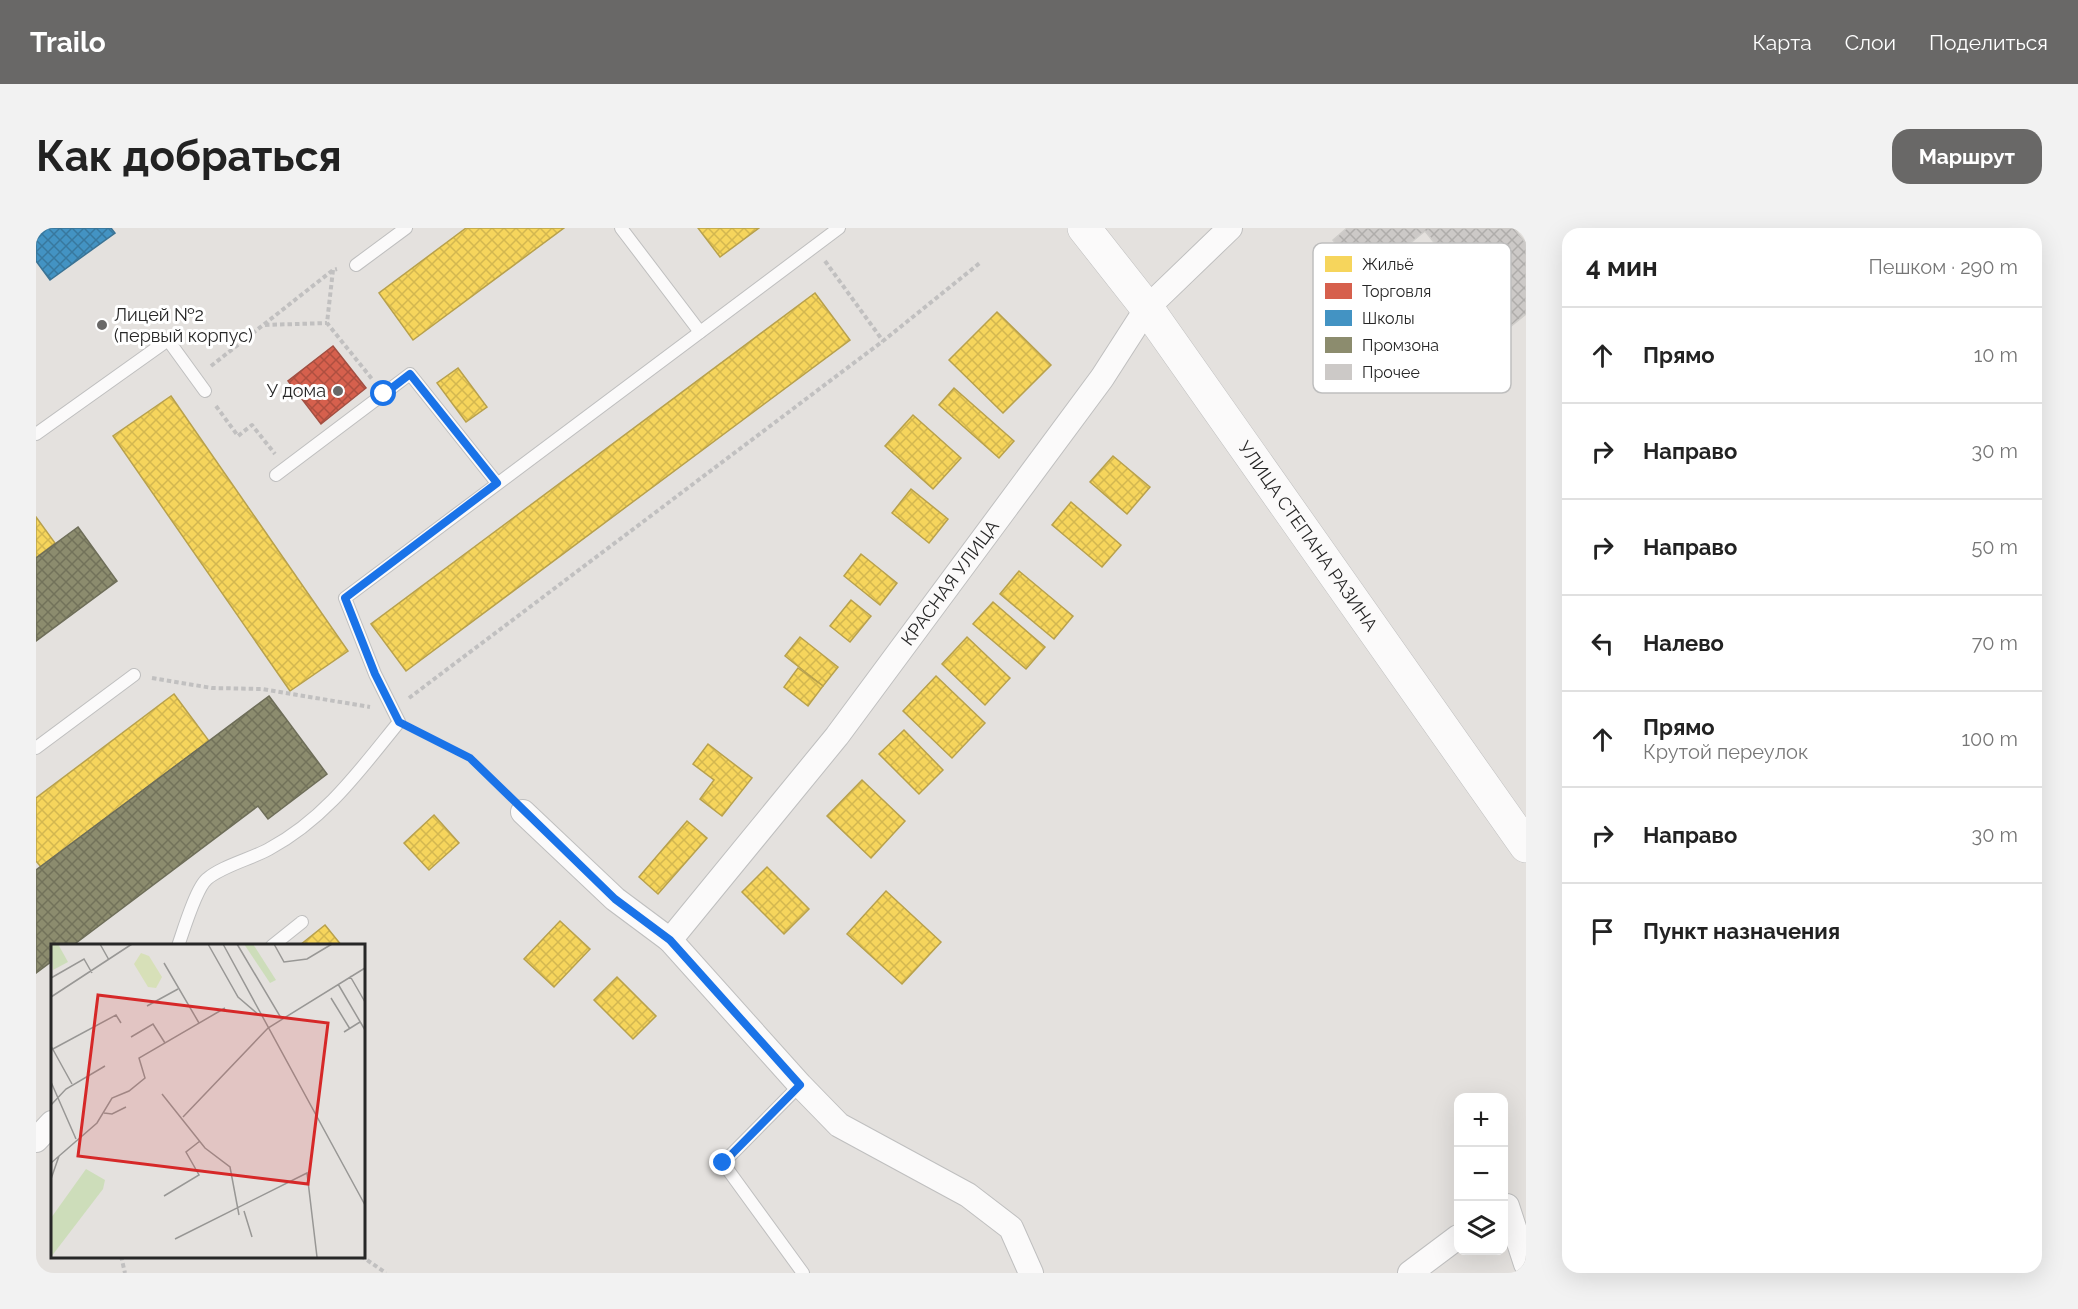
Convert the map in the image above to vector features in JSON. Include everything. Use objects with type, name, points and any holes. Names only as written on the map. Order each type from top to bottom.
[{"type":"main road","name":"УЛИЦА СТЕПАНА РАЗИНА","points":[[1083,229],[1147,308],[1526,846]]},
{"type":"street","name":"КРАСНАЯ УЛИЦА","points":[[670,940],[837,736],[1102,378],[1147,308],[1221,231]]},
{"type":"street","points":[[523,812],[615,899],[670,940],[800,1085],[839,1125],[968,1195],[1011,1228],[1031,1273]]},
{"type":"street","points":[[36,1140],[51,1125]]},
{"type":"street","points":[[1508,1212],[1526,1264]]},
{"type":"street","points":[[1410,1273],[1454,1240]]},
{"type":"lane","points":[[356,265],[406,228]]},
{"type":"lane","points":[[621,228],[700,332]]},
{"type":"lane","points":[[179,944],[189,913],[206,880],[269,849],[311,820],[344,791],[396,716],[375,674],[345,598],[839,228]]},
{"type":"lane","points":[[36,434],[168,340],[205,391]]},
{"type":"lane","points":[[281,471],[410,374],[497,483]]},
{"type":"lane","points":[[36,748],[134,675]]},
{"type":"lane","points":[[274,944],[302,922]]},
{"type":"lane","points":[[800,1085],[723,1163],[803,1273]]},
{"type":"path","points":[[814,246],[883,340]]},
{"type":"path","points":[[396,716],[981,262]]},
{"type":"path","points":[[196,378],[333,270],[356,265]]},
{"type":"path","points":[[333,270],[327,323],[358,362]]},
{"type":"path","points":[[263,325],[327,323]]},
{"type":"path","points":[[205,391],[238,436],[252,425],[281,471]]},
{"type":"path","points":[[134,675],[212,688],[262,689],[396,716],[470,758],[523,812]]},
{"type":"path","points":[[121,1258],[126,1273]]},
{"type":"path","points":[[363,1258],[386,1273]]},
{"type":"building: Жильё","points":[[466,228],[564,228],[413,340],[379,293]]},
{"type":"building: Жильё","points":[[698,228],[759,228],[720,257]]},
{"type":"building: Жильё","points":[[815,293],[850,340],[406,671],[371,624]]},
{"type":"building: Жильё","points":[[997,312],[1051,365],[1003,413],[949,360]]},
{"type":"building: Жильё","points":[[458,368],[487,407],[466,422],[437,383]]},
{"type":"building: Жильё","points":[[954,388],[1014,441],[999,458],[939,405]]},
{"type":"building: Жильё","points":[[171,396],[348,651],[290,691],[113,436]]},
{"type":"building: Жильё","points":[[913,415],[961,458],[933,489],[885,446]]},
{"type":"building: Жильё","points":[[1113,456],[1150,487],[1127,514],[1090,482]]},
{"type":"building: Жильё","points":[[911,489],[948,519],[929,543],[892,513]]},
{"type":"building: Жильё","points":[[1071,502],[1121,545],[1102,567],[1052,525]]},
{"type":"building: Жильё","points":[[36,517],[55,543],[36,558]]},
{"type":"building: Жильё","points":[[861,554],[897,583],[880,605],[844,576]]},
{"type":"building: Жильё","points":[[1019,571],[1073,616],[1054,639],[1000,594]]},
{"type":"building: Жильё","points":[[851,600],[871,616],[850,642],[830,626]]},
{"type":"building: Жильё","points":[[993,602],[1045,647],[1026,669],[973,624]]},
{"type":"building: Жильё","points":[[800,637],[838,667],[823,686],[785,656]]},
{"type":"building: Жильё","points":[[967,637],[1010,678],[985,705],[942,664]]},
{"type":"building: Жильё","points":[[798,668],[823,686],[808,706],[784,687]]},
{"type":"building: Жильё","points":[[936,676],[985,723],[952,758],[903,711]]},
{"type":"building: Жильё","points":[[174,694],[209,741],[41,867],[36,861],[36,798]]},
{"type":"building: Жильё","points":[[904,730],[943,770],[919,794],[879,754]]},
{"type":"building: Жильё","points":[[708,744],[752,778],[722,816],[700,799],[714,780],[693,764]]},
{"type":"building: Жильё","points":[[862,780],[905,821],[871,858],[827,816]]},
{"type":"building: Жильё","points":[[434,815],[459,843],[429,870],[404,843]]},
{"type":"building: Жильё","points":[[687,821],[707,838],[658,894],[639,877]]},
{"type":"building: Жильё","points":[[767,867],[809,909],[784,934],[742,892]]},
{"type":"building: Жильё","points":[[886,891],[941,942],[902,984],[847,934]]},
{"type":"building: Жильё","points":[[560,921],[590,949],[554,987],[524,959]]},
{"type":"building: Жильё","points":[[325,925],[340,944],[301,944]]},
{"type":"building: Жильё","points":[[617,977],[656,1016],[633,1039],[594,1000]]},
{"type":"building: Торговля","points":[[333,346],[366,388],[321,424],[288,381]]},
{"type":"building: Школы","points":[[36,228],[111,228],[115,233],[50,280],[36,261]]},
{"type":"building: Промзона","points":[[78,527],[117,581],[36,641],[36,558]]},
{"type":"building: Промзона","points":[[269,696],[327,774],[268,819],[258,806],[75,944],[51,944],[51,962],[36,973],[36,870]]},
{"type":"building: Прочее","points":[[1347,228],[1514,228],[1526,243],[1526,314],[1511,326],[1511,243],[1435,243],[1425,231],[1410,243],[1335,243],[1333,240]]},
{"type":"place","name":"Лицей №2 (первый корпус)","points":[[102,325]]},
{"type":"place","name":"У дома","points":[[338,391]]},
{"type":"route","points":[[384,394],[410,374],[497,483],[345,598],[375,674],[399,722],[470,758],[615,899],[670,940],[800,1085],[723,1163]]}]
